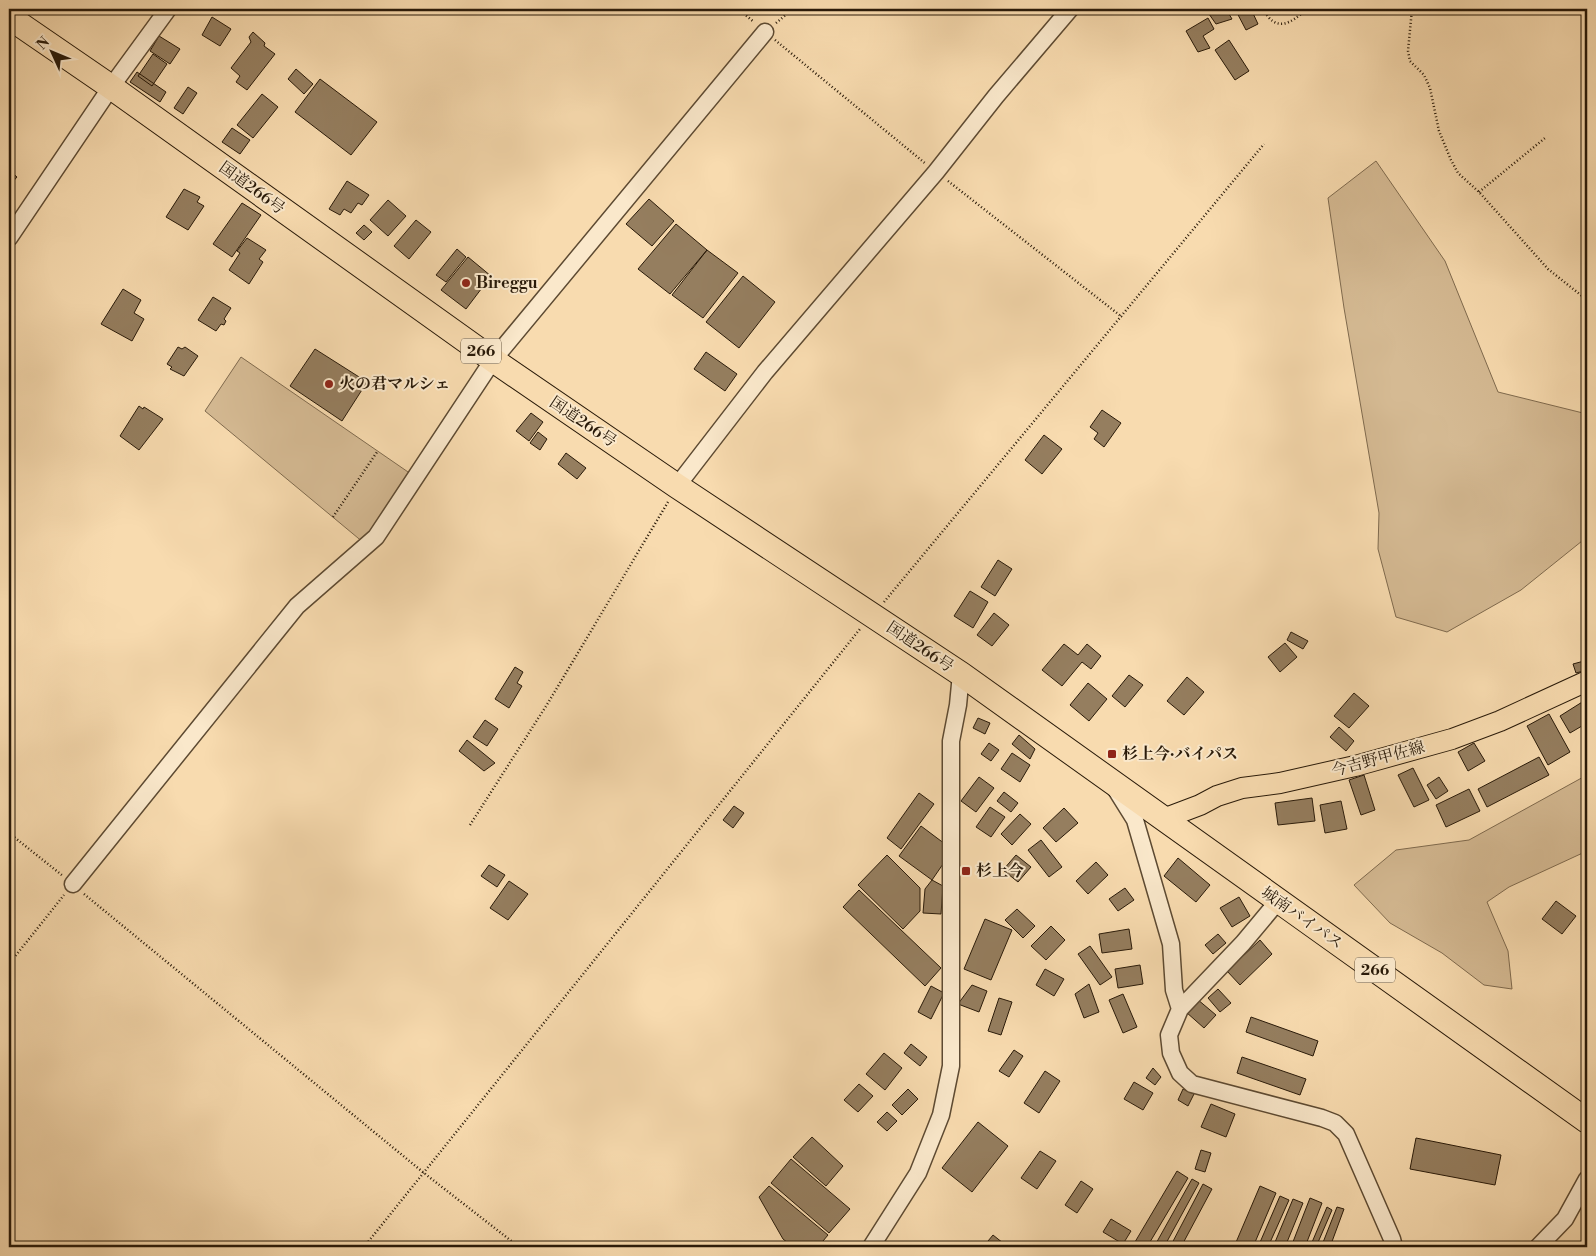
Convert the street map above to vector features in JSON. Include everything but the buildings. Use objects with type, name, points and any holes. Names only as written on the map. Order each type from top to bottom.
[{"type":"highway","name":"国道266号","points":[[9,17],[111,87],[493,360],[677,486],[960,674],[1163,819]]},
{"type":"highway","name":"城南バイパス","points":[[1163,819],[1587,1121]]},
{"type":"main road","name":"今吉野甲佐線","points":[[1163,819],[1200,806],[1217,796],[1242,788],[1280,783],[1356,766],[1452,739],[1500,721],[1587,681]]},
{"type":"street","points":[[9,238],[111,87],[168,9]]},
{"type":"street","points":[[677,486],[765,372],[936,172],[996,96],[1070,9]]},
{"type":"street","points":[[73,884],[297,606],[376,537],[493,360],[765,32]]},
{"type":"street","points":[[870,1247],[918,1173],[940,1115],[952,1066],[951,741],[958,705],[960,674]]},
{"type":"street","points":[[1110,780],[1135,820],[1172,944],[1174,990],[1180,1009]]},
{"type":"street","points":[[1278,901],[1244,943],[1180,1009],[1169,1035],[1171,1052],[1180,1072],[1192,1084],[1335,1123],[1346,1134],[1394,1247]]},
{"type":"street","points":[[1538,1247],[1565,1219],[1587,1179]]},
{"type":"path","points":[[738,9],[936,172],[1122,316]]},
{"type":"path","points":[[765,32],[793,9]]},
{"type":"path","points":[[1263,9],[1268,19],[1280,24],[1294,21],[1307,9]]},
{"type":"path","points":[[1412,9],[1408,51],[1410,61],[1424,75],[1430,88],[1439,131],[1450,160],[1458,172],[1480,192],[1548,269],[1587,300]]},
{"type":"path","points":[[1480,192],[1545,138]]},
{"type":"path","points":[[364,1247],[873,615],[1264,144]]},
{"type":"path","points":[[333,517],[377,452]]},
{"type":"path","points":[[470,826],[548,703],[662,516],[677,486]]},
{"type":"path","points":[[9,834],[73,884],[424,1173],[519,1247]]},
{"type":"path","points":[[9,964],[73,884]]},
{"type":"shaded area","points":[[1376,161],[1445,261],[1498,392],[1587,414],[1587,537],[1521,590],[1447,632],[1396,617],[1378,549],[1379,513],[1344,308],[1328,198]]},
{"type":"shaded area","points":[[241,357],[411,474],[364,543],[205,411]]},
{"type":"shaded area","points":[[1587,775],[1587,851],[1509,887],[1487,902],[1508,951],[1512,989],[1484,985],[1442,953],[1390,923],[1354,885],[1396,850],[1469,840]]},
{"type":"place","name":"Bireggu","points":[[466,283]]},
{"type":"place","name":"火の君マルシェ","points":[[329,384]]},
{"type":"place","name":"杉上今·バイパス","points":[[1112,754]]},
{"type":"place","name":"杉上今","points":[[966,871]]}]
